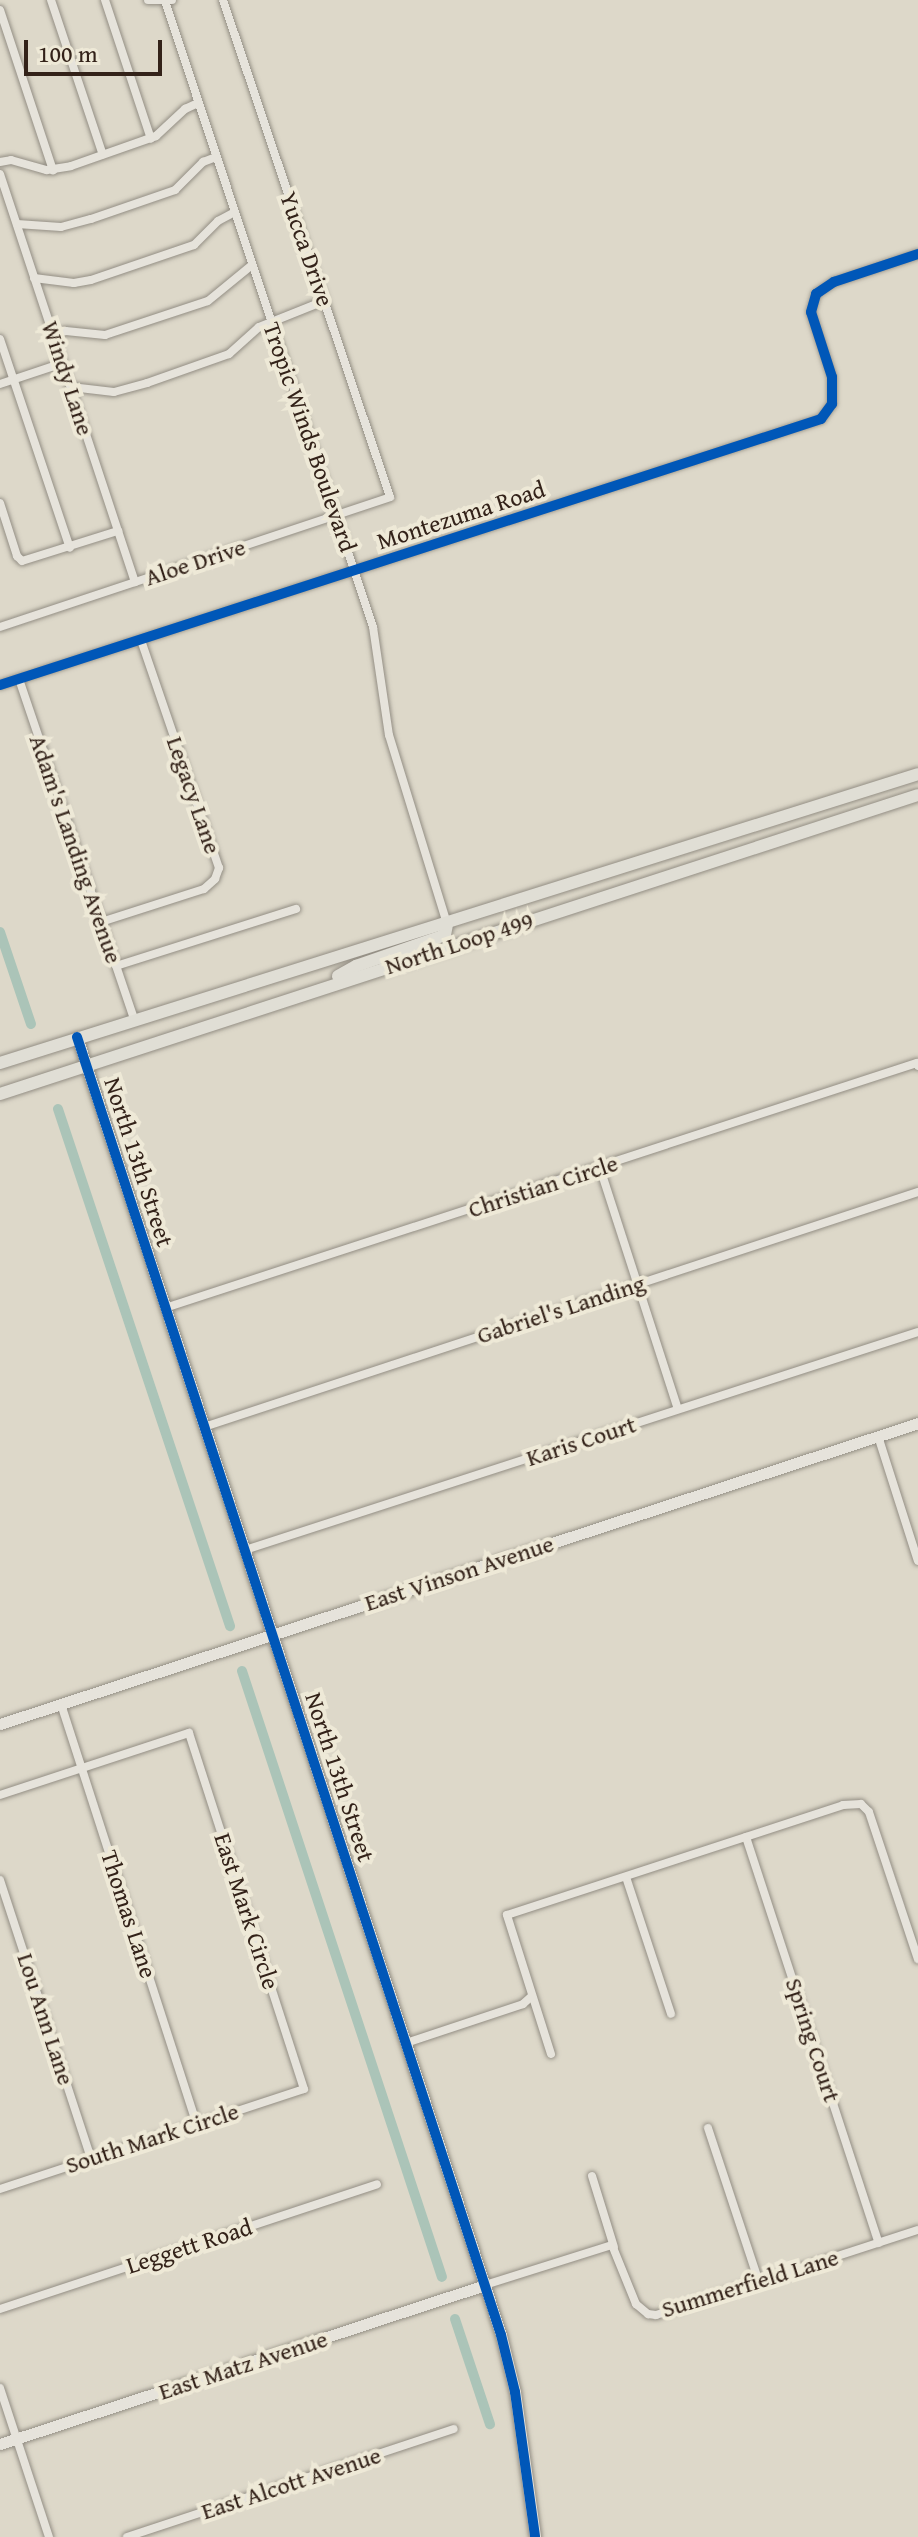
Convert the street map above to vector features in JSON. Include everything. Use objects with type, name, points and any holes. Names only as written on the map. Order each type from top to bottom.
[{"type":"main road","name":"North Loop 499","points":[[0,1063],[134,1018],[447,925],[918,774]]},
{"type":"main road","name":"North Loop 499","points":[[0,1094],[918,795]]},
{"type":"main road","points":[[311,992],[356,966],[445,935],[447,925]]},
{"type":"street","points":[[51,0],[103,155]]},
{"type":"street","points":[[105,0],[151,139]]},
{"type":"street","points":[[148,0],[168,1]]},
{"type":"street","name":"Yucca Drive","points":[[223,0],[390,497]]},
{"type":"street","name":"Tropic Winds Boulevard","points":[[168,1],[198,103],[355,570],[379,651],[389,735],[447,925]]},
{"type":"street","points":[[0,10],[53,170]]},
{"type":"street","points":[[0,162],[11,160],[36,169],[53,170],[151,139],[165,130],[185,109],[198,103]]},
{"type":"street","points":[[17,224],[61,227],[91,219],[175,190],[203,162],[216,157]]},
{"type":"street","name":"Windy Lane","points":[[0,174],[135,582]]},
{"type":"street","points":[[34,278],[74,283],[91,280],[194,245],[218,221],[235,212]]},
{"type":"street","name":"Montezuma Road","points":[[0,685],[821,419],[832,404],[832,377],[812,307],[816,294],[834,282],[918,254]]},
{"type":"street","points":[[53,334],[66,331],[105,335],[193,306],[216,297],[235,276],[252,265]]},
{"type":"street","points":[[71,387],[114,392],[147,383],[229,354],[252,332],[324,301]]},
{"type":"street","points":[[0,339],[70,548]]},
{"type":"street","points":[[0,384],[63,363]]},
{"type":"street","name":"Aloe Drive","points":[[0,627],[390,497]]},
{"type":"street","points":[[0,503],[20,560],[26,562],[118,531]]},
{"type":"street","name":"Legacy Lane","points":[[101,922],[204,889],[215,879],[219,868],[141,640]]},
{"type":"street","name":"Adam's Landing Avenue","points":[[19,679],[134,1018]]},
{"type":"street","points":[[116,966],[296,909]]},
{"type":"street","name":"North 13th Street","points":[[77,1037],[485,2285],[515,2392],[535,2537]]},
{"type":"street","name":"Christian Circle","points":[[165,1308],[917,1063],[918,1066]]},
{"type":"street","points":[[600,1168],[678,1409]]},
{"type":"street","name":"Gabriel's Landing","points":[[204,1427],[918,1192]]},
{"type":"street","name":"Karis Court","points":[[245,1550],[918,1332]]},
{"type":"street","name":"East Vinson Avenue","points":[[0,1724],[918,1423]]},
{"type":"street","points":[[878,1436],[918,1561]]},
{"type":"street","name":"Thomas Lane","points":[[61,1704],[197,2124]]},
{"type":"street","name":"East Mark Circle","points":[[82,1768],[189,1733],[304,2089]]},
{"type":"street","points":[[0,1795],[82,1768]]},
{"type":"street","points":[[551,2054],[507,1915],[843,1805],[861,1804],[872,1821],[918,1959]]},
{"type":"street","name":"Spring Court","points":[[746,1837],[879,2243]]},
{"type":"street","points":[[626,1877],[671,2014]]},
{"type":"street","name":"Lou Ann Lane","points":[[0,1880],[91,2158]]},
{"type":"street","points":[[406,2043],[523,2004],[532,1996]]},
{"type":"street","name":"South Mark Circle","points":[[0,2189],[304,2089]]},
{"type":"street","points":[[708,2128],[759,2282]]},
{"type":"street","points":[[485,2285],[605,2245],[614,2247],[592,2176]]},
{"type":"street","name":"Leggett Road","points":[[0,2309],[377,2184]]},
{"type":"street","name":"Summerfield Lane","points":[[614,2247],[636,2304],[648,2314],[665,2313],[918,2230]]},
{"type":"street","name":"East Matz Avenue","points":[[0,2444],[485,2285]]},
{"type":"street","points":[[0,2388],[49,2537]]},
{"type":"street","name":"East Alcott Avenue","points":[[127,2537],[454,2429]]},
{"type":"waterway","points":[[0,932],[31,1024]]},
{"type":"waterway","points":[[58,1109],[230,1626]]},
{"type":"waterway","points":[[242,1671],[442,2277]]},
{"type":"waterway","points":[[455,2319],[490,2424]]},
{"type":"cycle path","points":[[0,685],[821,419],[832,404],[832,377],[811,312],[816,294],[834,282],[918,254]]},
{"type":"cycle path","points":[[77,1037],[501,2335],[515,2392],[535,2537]]}]
